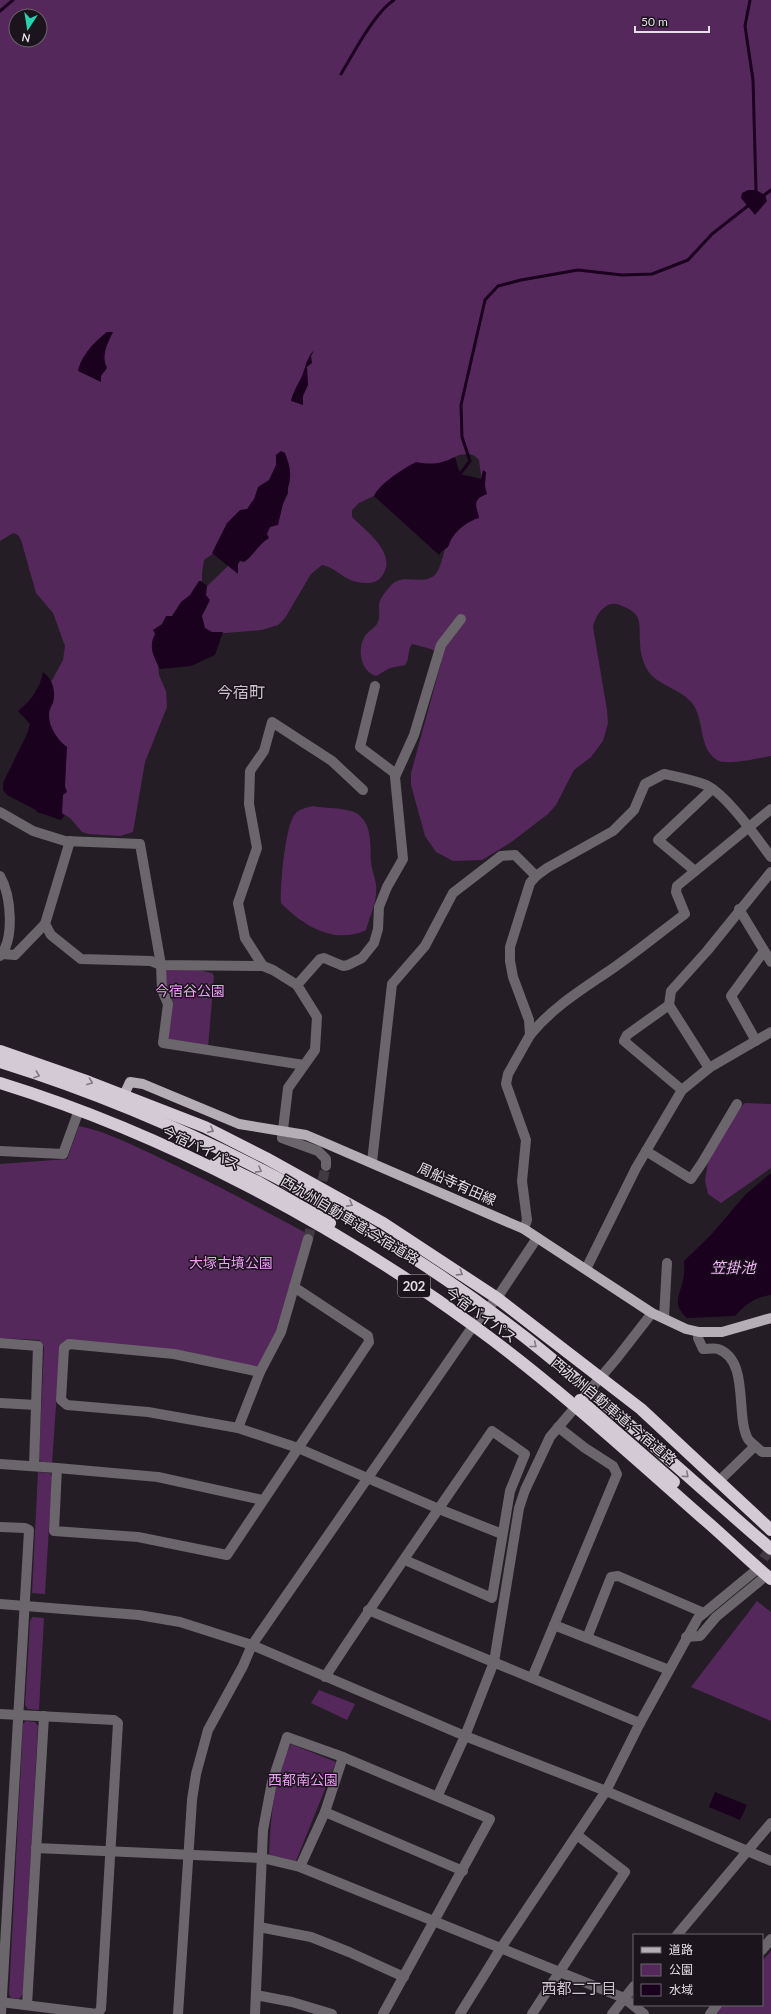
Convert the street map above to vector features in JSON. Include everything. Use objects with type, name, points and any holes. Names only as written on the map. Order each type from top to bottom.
[{"type":"highway","name":"今宿バイパス","points":[[0,1051],[30,1060],[205,1127],[266,1158],[384,1223],[497,1298],[641,1409],[771,1530]]},
{"type":"highway","name":"西九州自動車道;今宿道路","points":[[0,1062],[89,1093],[213,1146],[310,1197],[384,1240],[461,1291],[523,1336],[582,1383],[771,1549]]},
{"type":"highway","name":"西九州自動車道;今宿道路","points":[[0,1077],[84,1104],[207,1158],[307,1208],[380,1254],[462,1309],[575,1396],[770,1574]]},
{"type":"highway","name":"今宿バイパス","points":[[0,1083],[79,1110],[159,1144],[259,1192],[337,1236],[473,1326],[570,1402],[770,1574]]},
{"type":"main road","name":"周船寺有田線","points":[[124,1095],[130,1082],[143,1084],[239,1124],[306,1135],[372,1162],[524,1228],[536,1238],[652,1313],[686,1329],[699,1332],[722,1332],[771,1318]]},
{"type":"street","points":[[297,986],[320,959],[324,958],[343,966],[348,965],[362,958],[374,943],[378,929],[379,907],[387,887],[403,859],[395,777],[414,735],[441,645],[461,618]]},
{"type":"street","points":[[375,686],[360,747],[396,774]]},
{"type":"street","points":[[263,966],[245,938],[238,903],[258,848],[249,804],[250,771],[264,751],[272,722],[332,761],[363,790]]},
{"type":"street","points":[[530,1035],[529,1020],[512,972],[510,947],[530,883],[536,876],[613,831],[634,810],[645,784],[664,774],[706,785],[717,792],[748,827],[771,857]]},
{"type":"street","points":[[695,871],[658,840],[712,789]]},
{"type":"street","points":[[524,1228],[527,1220],[522,1181],[526,1140],[506,1084],[508,1074],[530,1035],[543,1019],[569,998],[606,973],[684,914],[676,892],[677,886],[771,809]]},
{"type":"street","points":[[0,812],[33,831],[70,841],[140,844],[160,965],[162,990],[168,1004],[163,1043],[304,1065]]},
{"type":"street","points":[[0,876],[9,906],[10,932],[1,955],[15,955],[45,924],[70,841]]},
{"type":"street","points":[[372,1162],[392,984],[425,946],[452,894],[501,856],[516,855],[536,876]]},
{"type":"street","points":[[709,1068],[669,1005],[671,991],[707,951],[739,909],[771,872]]},
{"type":"street","points":[[739,909],[771,962]]},
{"type":"street","points":[[45,924],[51,935],[81,959],[151,961],[160,965],[263,966],[297,986],[317,1016],[315,1050],[288,1088],[282,1138],[318,1151],[326,1159],[326,1166]]},
{"type":"street","points":[[756,1041],[731,996],[764,951]]},
{"type":"street","points":[[669,1005],[627,1035],[624,1041],[682,1090]]},
{"type":"street","points":[[586,1269],[646,1150],[682,1090],[709,1068],[771,1032]]},
{"type":"street","points":[[646,1150],[691,1179],[737,1104]]},
{"type":"street","points":[[0,1151],[63,1154],[79,1110]]},
{"type":"street","points":[[178,2014],[192,1800],[201,1751],[208,1730],[243,1666],[252,1644],[473,1326],[497,1298],[536,1238]]},
{"type":"street","points":[[238,1428],[260,1372],[281,1332],[308,1239]]},
{"type":"street","points":[[664,1318],[667,1263]]},
{"type":"street","points":[[57,1468],[54,1531],[138,1537],[227,1555],[262,1500],[369,1342],[368,1336],[294,1287]]},
{"type":"street","points":[[438,1795],[465,1736],[494,1662],[519,1508],[525,1490],[550,1437],[617,1358],[652,1313]]},
{"type":"street","points":[[699,1332],[698,1338],[703,1348],[719,1349],[732,1359],[740,1386],[745,1428],[749,1439],[762,1452],[771,1452]]},
{"type":"street","points":[[0,1343],[38,1346],[34,1466]]},
{"type":"street","points":[[260,1372],[174,1354],[137,1349],[69,1344],[64,1348],[61,1400],[67,1405],[148,1412],[238,1428],[298,1448],[439,1509],[502,1534]]},
{"type":"street","points":[[0,1404],[36,1405]]},
{"type":"street","points":[[532,1678],[617,1474],[613,1466],[585,1448],[562,1423]]},
{"type":"street","points":[[325,1677],[368,1610],[405,1560],[492,1431],[525,1454],[510,1491],[492,1598],[405,1560]]},
{"type":"street","points":[[718,1482],[755,1446]]},
{"type":"street","points":[[0,1464],[158,1477],[262,1500]]},
{"type":"street","points":[[0,1527],[25,1528],[29,1530],[24,1605],[20,1715],[5,1845],[1,2014]]},
{"type":"street","points":[[460,2014],[501,1948],[606,1791],[640,1723],[686,1637],[698,1618],[756,1571]]},
{"type":"street","points":[[686,1637],[700,1636],[716,1617],[770,1574]]},
{"type":"street","points":[[587,1638],[611,1577],[618,1576],[704,1613]]},
{"type":"street","points":[[0,1604],[139,1616],[180,1622],[252,1644],[325,1677],[465,1736],[606,1791],[771,1862]]},
{"type":"street","points":[[368,1610],[640,1723]]},
{"type":"street","points":[[554,1625],[669,1670]]},
{"type":"street","points":[[0,1714],[114,1720],[118,1723],[101,2009],[97,2014],[1,2002]]},
{"type":"street","points":[[27,2005],[44,1716]]},
{"type":"street","points":[[255,2014],[262,1858],[267,1802],[287,1737],[343,1757],[438,1795],[490,1819],[463,1871],[383,2014]]},
{"type":"street","points":[[300,1866],[325,1812],[343,1757]]},
{"type":"street","points":[[325,1812],[463,1871]]},
{"type":"street","points":[[678,1934],[771,1823]]},
{"type":"street","points":[[532,2014],[625,1872],[577,1835]]},
{"type":"street","points":[[36,1848],[110,1850],[262,1858],[300,1866],[624,1998],[633,2005]]},
{"type":"street","points":[[259,1927],[311,1938],[349,1952],[404,1977]]},
{"type":"street","points":[[763,1949],[771,1939]]},
{"type":"street","points":[[612,2014],[633,1987]]},
{"type":"street","points":[[256,1995],[292,2002],[332,2014]]},
{"type":"street","points":[[634,2006],[644,2014]]},
{"type":"street","points":[[710,2014],[716,2006]]},
{"type":"green space","points":[[0,0],[771,0],[771,756],[743,761],[722,762],[711,755],[704,741],[699,717],[692,703],[682,694],[657,680],[646,668],[641,653],[637,616],[629,609],[618,604],[611,604],[600,611],[593,627],[607,710],[608,723],[603,741],[591,757],[574,770],[556,805],[548,814],[510,843],[482,860],[453,861],[436,852],[425,836],[411,785],[411,773],[441,663],[441,654],[431,649],[412,644],[408,660],[405,665],[390,668],[376,676],[371,674],[364,665],[361,648],[365,636],[378,622],[379,604],[385,592],[395,582],[400,580],[428,579],[437,572],[448,540],[457,525],[483,491],[479,460],[472,455],[463,454],[359,503],[352,510],[352,517],[372,536],[379,544],[383,552],[386,560],[386,568],[380,579],[374,582],[360,583],[352,581],[331,568],[322,565],[311,574],[285,618],[278,625],[262,630],[213,634],[203,629],[200,616],[205,588],[230,564],[218,550],[204,560],[202,591],[156,646],[159,675],[166,691],[167,707],[145,762],[133,832],[120,836],[88,834],[82,832],[70,818],[59,811],[57,744],[46,717],[50,684],[63,660],[65,646],[53,613],[36,593],[21,540],[18,535],[13,533],[0,541]]},
{"type":"green space","points":[[312,806],[354,812],[365,821],[370,841],[372,870],[376,882],[375,899],[366,930],[354,934],[343,935],[320,931],[299,919],[281,903],[281,884],[284,857],[291,821],[298,811]]},
{"type":"green space","name":"今宿谷公園","points":[[167,968],[195,969],[212,973],[214,976],[208,1048],[169,1041],[167,1037],[164,974]]},
{"type":"green space","points":[[745,1103],[771,1104],[771,1168],[721,1203],[708,1194],[705,1180],[708,1162],[729,1118]]},
{"type":"green space","name":"大塚古墳公園","points":[[79,1126],[111,1136],[142,1149],[306,1233],[279,1326],[261,1366],[256,1368],[204,1356],[60,1346],[52,1464],[42,1463],[39,1459],[44,1347],[39,1340],[0,1338],[0,1164],[67,1159]]},
{"type":"green space","points":[[38,1472],[50,1473],[52,1477],[45,1594],[32,1593]]},
{"type":"green space","points":[[757,1601],[771,1612],[771,1721],[691,1687]]},
{"type":"green space","points":[[32,1617],[44,1618],[39,1710],[28,1709],[25,1705],[30,1622]]},
{"type":"green space","points":[[319,1690],[355,1704],[347,1720],[311,1703]]},
{"type":"green space","points":[[26,1721],[35,1722],[38,1726],[23,1994],[19,1999],[11,1998],[9,1994],[23,1724]]},
{"type":"green space","name":"西都南公園","points":[[291,1744],[336,1762],[296,1861],[269,1855],[274,1798],[280,1770]]},
{"type":"green space","points":[[771,1951],[771,2014],[715,2014],[722,2006],[763,2006],[763,1960]]},
{"type":"water","points":[[748,190],[756,190],[765,195],[767,201],[755,215],[741,198],[742,193]]},
{"type":"water","points":[[107,332],[113,332],[105,354],[105,364],[107,368],[101,376],[101,382],[78,371],[82,360],[89,349]]},
{"type":"water","points":[[314,350],[311,356],[312,363],[307,367],[308,385],[303,396],[303,405],[291,401],[307,361]]},
{"type":"water","points":[[281,451],[285,453],[289,465],[290,480],[288,493],[283,504],[278,525],[270,527],[267,534],[269,538],[262,543],[244,562],[240,561],[238,564],[238,574],[212,553],[227,523],[240,510],[247,509],[254,499],[258,487],[269,480],[276,465],[276,455]]},
{"type":"water","points":[[455,457],[460,474],[481,479],[483,470],[486,472],[485,486],[487,494],[482,496],[476,504],[479,518],[467,523],[460,529],[452,538],[448,547],[439,555],[374,496],[381,486],[399,472],[416,462],[436,463]]},
{"type":"water","points":[[199,581],[207,586],[206,595],[210,600],[202,616],[205,628],[212,632],[223,632],[215,655],[191,666],[160,669],[152,648],[155,634],[153,630],[162,624],[166,616],[172,616],[181,602],[190,595]]},
{"type":"water","points":[[43,672],[51,682],[54,690],[49,720],[57,737],[67,747],[65,786],[67,792],[63,795],[62,813],[64,816],[61,820],[37,812],[36,810],[7,795],[3,790],[3,783],[27,734],[30,724],[18,711],[34,694],[40,683]]},
{"type":"water","name":"笠掛池","points":[[771,1173],[771,1295],[751,1302],[735,1316],[687,1318],[679,1309],[678,1305],[684,1275],[684,1261],[711,1235],[746,1194]]},
{"type":"water","points":[[715,1792],[747,1805],[740,1820],[709,1807]]},
{"type":"waterway","points":[[0,11],[13,0]]},
{"type":"waterway","points":[[341,74],[372,23],[394,0]]},
{"type":"waterway","points":[[750,0],[745,26],[753,80],[756,190],[754,194]]},
{"type":"waterway","points":[[763,196],[771,190]]},
{"type":"waterway","points":[[460,474],[470,461],[462,437],[461,405],[485,300],[498,286],[521,280],[578,270],[622,275],[652,274],[688,260],[712,234],[749,205]]},
{"type":"tunnel","points":[[308,1239],[326,1166]]},
{"type":"tunnel","points":[[755,1571],[771,1548]]},
{"type":"district","name":"今宿町","points":[[241,692]]},
{"type":"district","name":"西都二丁目","points":[[579,1989]]}]
